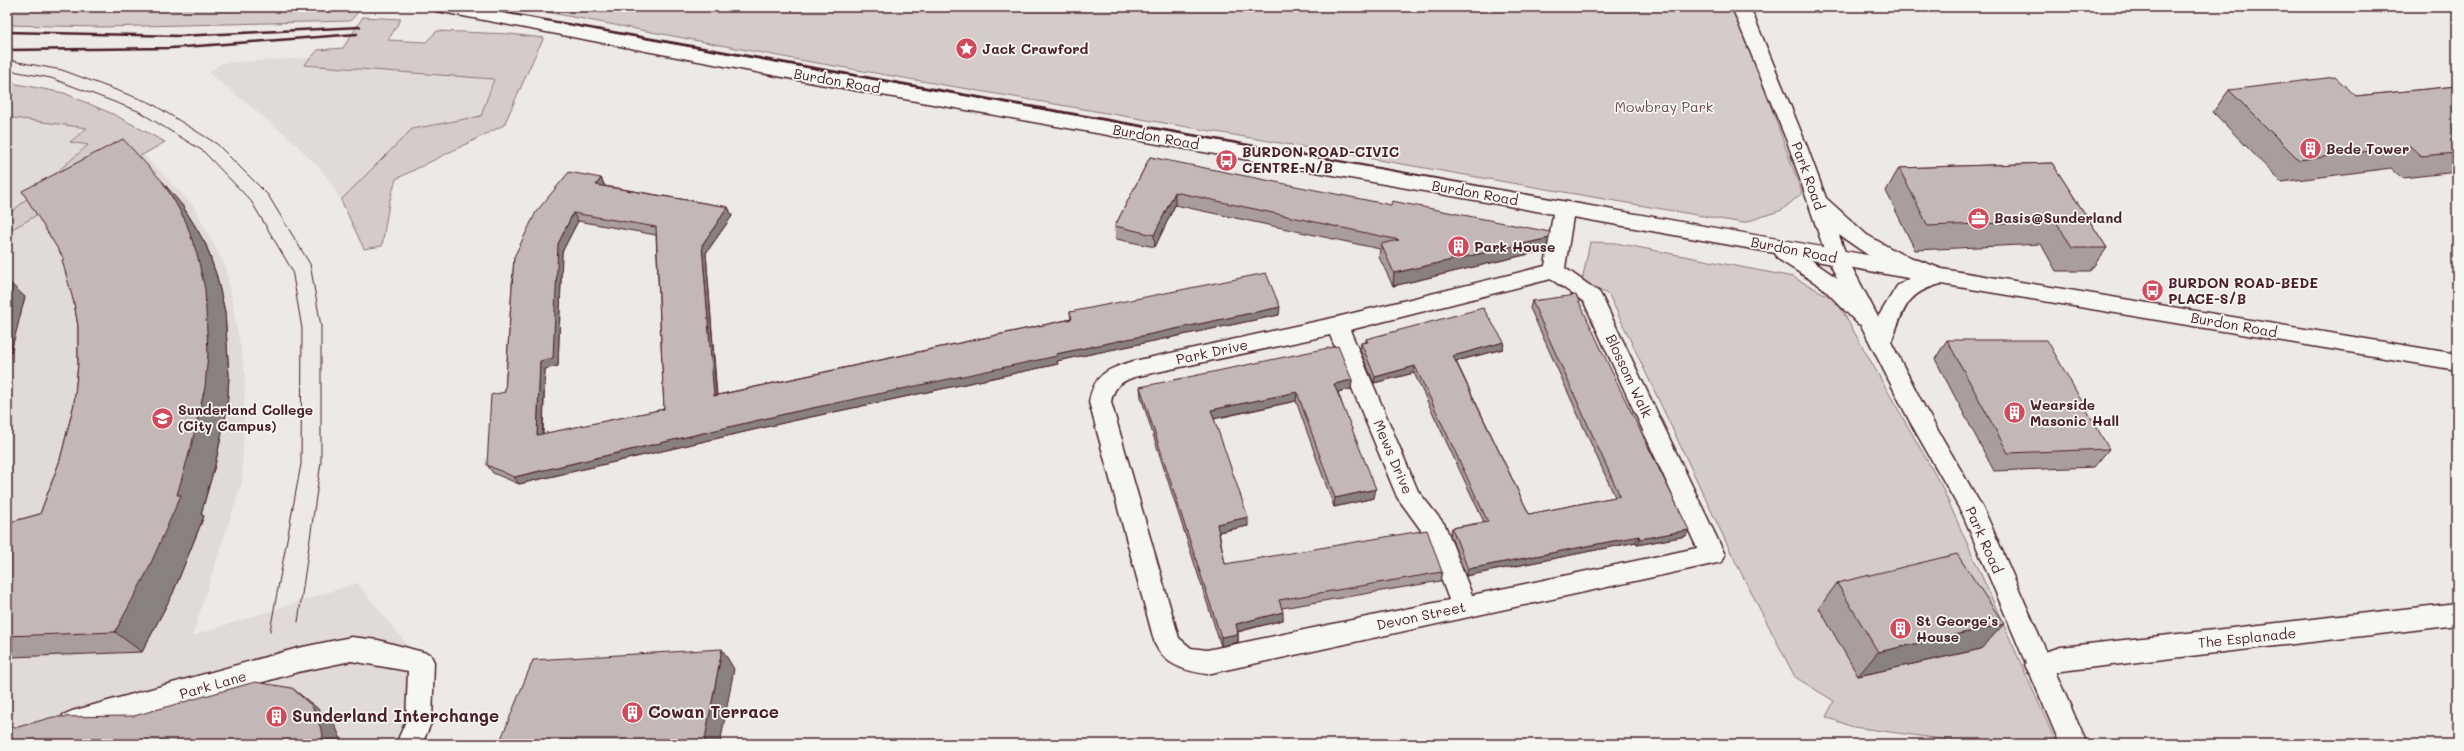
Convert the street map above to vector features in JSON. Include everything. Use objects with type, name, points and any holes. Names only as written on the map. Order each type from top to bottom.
[{"type":"main road","name":"Burdon Road","points":[[442,7],[814,77],[1564,208],[1838,258],[2376,350],[2457,362]]},
{"type":"main road","name":"Park Road","points":[[1741,7],[1794,137],[1838,258],[1917,414],[1973,512],[2038,665],[2074,744]]},
{"type":"main road","points":[[1814,194],[1836,220],[1872,248],[1905,264],[1941,276]]},
{"type":"main road","points":[[1554,271],[1564,208]]},
{"type":"main road","name":"Park Road","points":[[1754,242],[1799,262],[1828,280],[1859,309],[1881,342]]},
{"type":"main road","name":"Park Drive","points":[[1159,612],[1100,402],[1102,387],[1118,374],[1134,369],[1337,325],[1554,271]]},
{"type":"main road","name":"Blossom Walk","points":[[1554,271],[1592,297],[1712,554]]},
{"type":"main road","name":"Burdon Road","points":[[1881,342],[1888,318],[1905,290],[1920,280],[1941,276]]},
{"type":"main road","name":"Mews Drive","points":[[1337,325],[1409,497],[1436,532],[1464,607]]},
{"type":"main road","name":"Devon Street","points":[[1159,612],[1168,644],[1175,653],[1186,660],[1207,662],[1712,554]]},
{"type":"main road","name":"The Esplanade","points":[[2038,665],[2061,659],[2457,614]]},
{"type":"main road","name":"Park Lane","points":[[48,731],[298,660],[351,649],[378,652],[420,662],[419,721],[409,744]]},
{"type":"shaded area","points":[[401,19],[388,40],[504,48],[481,116],[412,129],[341,200],[324,173],[291,139],[209,73],[222,63],[344,56]]},
{"type":"shaded area","points":[[7,82],[64,93],[115,115],[165,142],[144,155],[194,207],[226,268],[245,373],[242,482],[192,636],[357,583],[421,662],[409,744],[7,744]]},
{"type":"green space","points":[[7,7],[339,7],[360,10],[350,21],[100,27],[7,25]]},
{"type":"green space","name":"Mowbray Park","points":[[520,7],[1735,7],[1802,193],[1782,210],[1743,223],[794,59]]},
{"type":"green space","points":[[363,17],[401,19],[388,40],[426,42],[437,31],[509,34],[544,38],[504,125],[396,179],[389,203],[382,246],[364,249],[341,200],[412,129],[481,116],[494,79],[304,65],[318,50],[343,48]]},
{"type":"green space","points":[[7,82],[64,93],[115,115],[165,142],[7,232],[7,216],[88,145],[70,142],[87,128],[7,117]]},
{"type":"green space","points":[[1590,242],[1616,243],[1793,277],[1836,300],[1941,485],[2057,744],[1979,744],[1853,727],[1826,717],[1834,701],[1795,677],[1736,563],[1609,295],[1582,281]]},
{"type":"building","points":[[2335,77],[2356,96],[2457,86],[2457,153],[2421,156],[2410,146],[2299,160],[2229,90]]},
{"type":"building","name":"Sunderland College (City Campus)","points":[[123,139],[162,181],[186,222],[197,254],[205,289],[208,353],[205,387],[192,443],[177,495],[181,495],[147,572],[115,632],[7,636],[7,523],[40,514],[60,460],[74,404],[78,364],[78,326],[74,303],[62,260],[64,259],[22,191]]},
{"type":"building","points":[[1150,157],[1391,205],[1392,201],[1550,232],[1549,238],[1394,273],[1381,244],[1399,240],[1175,192],[1154,235],[1115,226]]},
{"type":"building","points":[[2052,163],[2107,248],[2072,248],[2056,221],[1928,226],[1899,168]]},
{"type":"building","points":[[569,172],[601,178],[596,185],[728,207],[702,245],[714,396],[1072,319],[1070,312],[1266,273],[1280,307],[1056,354],[1057,356],[789,413],[514,477],[487,465],[491,395],[505,392],[514,257],[536,212]],"holes":[[[573,213],[656,227],[664,409],[537,435],[540,361],[553,358],[558,244]]]},
{"type":"building","points":[[1576,295],[1689,530],[1640,539],[1639,536],[1468,569],[1452,528],[1488,522],[1415,366],[1375,377],[1361,343],[1368,342],[1366,339],[1483,308],[1504,342],[1453,356],[1529,514],[1620,496],[1532,301]]},
{"type":"building","name":"Wearside Masonic Hall","points":[[1947,340],[2047,340],[2109,449],[2008,453]]},
{"type":"building","points":[[1338,346],[1352,380],[1334,384],[1376,489],[1335,498],[1297,392],[1211,410],[1248,517],[1217,524],[1225,564],[1427,530],[1442,572],[1279,600],[1283,612],[1236,624],[1238,634],[1221,637],[1140,387]]},
{"type":"building","points":[[1957,554],[2004,624],[1878,652],[1837,583]]},
{"type":"building","name":"Cowan Terrace","points":[[722,649],[704,744],[499,744],[533,660]]},
{"type":"building","points":[[255,682],[292,688],[312,706],[323,734],[321,744],[7,744],[7,728],[9,727],[18,727],[53,717],[134,716]]},
{"type":"building","points":[[1141,741],[1141,744],[1098,744]]},
{"type":"tram line","points":[[7,60],[62,70],[151,103],[217,144],[268,195],[310,264],[321,326],[321,462],[298,622]]},
{"type":"tram line","points":[[7,70],[51,78],[138,111],[203,151],[251,201],[292,270],[302,329],[301,464],[270,631]]},
{"type":"railway","points":[[7,32],[180,36],[360,27]]},
{"type":"railway","points":[[7,50],[171,48],[357,34]]},
{"type":"place","name":"Jack Crawford","points":[[966,49]]},
{"type":"place","name":"Bede Tower","points":[[2310,149]]},
{"type":"place","name":"BURDON ROAD-CIVIC CENTRE-N/B","points":[[1227,160]]},
{"type":"place","name":"Basis@Sunderland","points":[[1978,218]]},
{"type":"place","name":"Park House","points":[[1459,247]]},
{"type":"place","name":"BURDON ROAD-BEDE PLACE-S/B","points":[[2152,291]]},
{"type":"place","name":"Wearside Masonic Hall","points":[[2014,413]]},
{"type":"place","name":"Sunderland College (City Campus)","points":[[162,418]]},
{"type":"place","name":"St George's House","points":[[1900,629]]},
{"type":"place","name":"Cowan Terrace","points":[[632,712]]},
{"type":"place","name":"Sunderland Interchange","points":[[276,716]]}]
